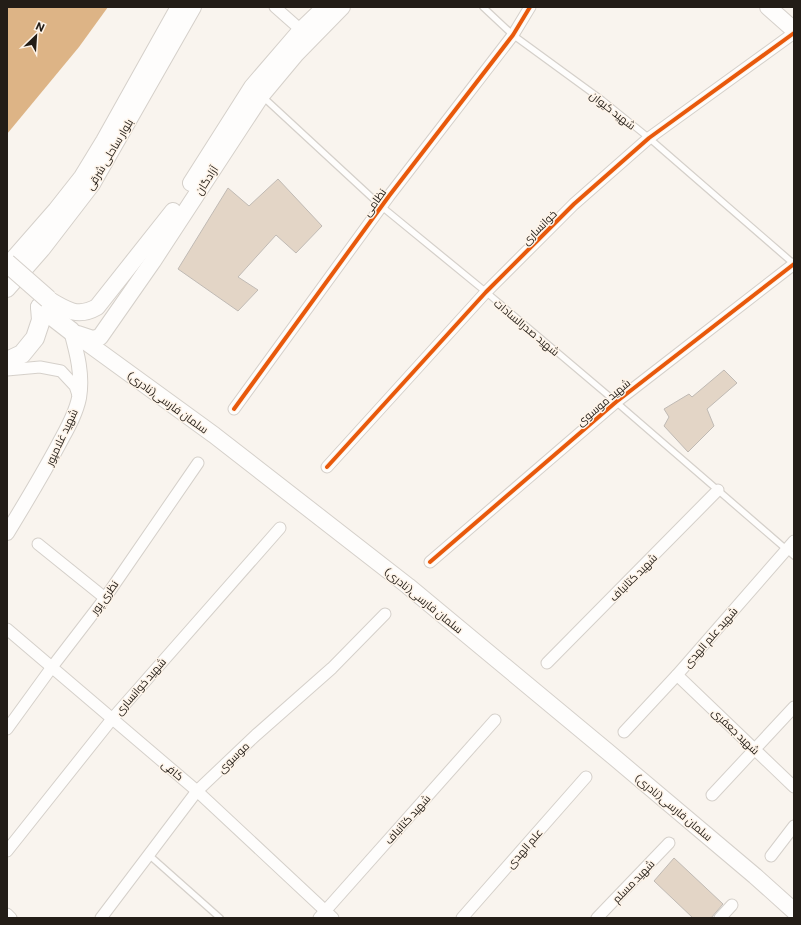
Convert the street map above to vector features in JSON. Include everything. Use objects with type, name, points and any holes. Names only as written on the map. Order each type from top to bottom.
[{"type":"main road","name":"بلوار ساحلی شرقی","points":[[7,264],[56,210],[82,177],[179,7]]},
{"type":"main road","name":"بلوار ساحلی شرقی","points":[[7,289],[42,249],[92,184],[193,7]]},
{"type":"main road","name":"آزادگان","points":[[44,303],[70,311],[88,312],[98,307],[168,220],[252,87],[301,30],[325,7]]},
{"type":"main road","name":"آزادگان","points":[[71,331],[86,338],[93,339],[100,337],[153,261],[262,96],[296,54],[342,7]]},
{"type":"main road","points":[[770,9],[794,31]]},
{"type":"main road","points":[[7,264],[44,303]]},
{"type":"main road","points":[[7,277],[44,303]]},
{"type":"main road","points":[[7,361],[22,354],[35,338],[41,320],[44,303]]},
{"type":"main road","name":"سلمان فارسی(نادری)","points":[[44,303],[71,331],[214,435],[408,586],[619,761],[794,911]]},
{"type":"street","points":[[275,7],[301,30]]},
{"type":"street","name":"نظامی","points":[[234,409],[381,206],[513,35],[530,7]]},
{"type":"street","name":"خوانساری","points":[[327,467],[486,292],[574,204],[649,138],[794,31]]},
{"type":"street","name":"شهید موسوی","points":[[430,562],[616,402],[794,264]]},
{"type":"street","name":"شهید غلامپور","points":[[7,533],[44,474],[72,420],[79,398],[79,360],[71,331]]},
{"type":"street","points":[[7,370],[40,366],[61,371],[75,386],[79,398]]},
{"type":"street","name":"نظری پور","points":[[7,729],[52,666],[105,598],[198,463]]},
{"type":"street","name":"شهید کتانباف","points":[[547,664],[718,490]]},
{"type":"street","name":"شهید خوانساری","points":[[7,851],[112,719],[280,528]]},
{"type":"street","name":"شهید علم الهدی","points":[[624,732],[790,553],[794,541]]},
{"type":"street","points":[[38,544],[105,598]]},
{"type":"street","name":"موسوی","points":[[101,918],[197,791],[256,735],[332,668],[384,614]]},
{"type":"street","name":"کافی","points":[[7,629],[197,791],[326,916]]},
{"type":"street","name":"شهید جعفری","points":[[677,675],[794,787]]},
{"type":"street","points":[[712,795],[794,707]]},
{"type":"street","name":"شهید کتانباف","points":[[326,916],[495,720]]},
{"type":"street","name":"علم الهدی","points":[[462,918],[586,776]]},
{"type":"street","points":[[771,856],[794,826]]},
{"type":"street","name":"شهید مسلم","points":[[597,918],[669,843]]},
{"type":"street","points":[[720,918],[732,905]]},
{"type":"street","points":[[7,914],[11,918]]},
{"type":"lane","name":"شهید کیوان","points":[[483,7],[513,35],[602,100],[649,138],[794,264]]},
{"type":"lane","name":"شهید صدرالسادات","points":[[262,96],[381,206],[486,292],[616,402],[790,553]]},
{"type":"lane","points":[[149,855],[220,918]]},
{"type":"shaded area","points":[[7,7],[108,7],[79,47],[7,134]]},
{"type":"building","points":[[278,179],[322,226],[296,253],[276,235],[238,277],[258,290],[238,311],[178,269],[228,188],[249,206]]},
{"type":"building","points":[[724,370],[737,383],[707,409],[714,426],[688,452],[664,426],[669,417],[664,409],[689,394],[692,397]]},
{"type":"building","points":[[674,858],[723,904],[711,918],[693,918],[654,881]]},
{"type":"cycle path","points":[[234,409],[389,196],[513,35],[530,7]]},
{"type":"cycle path","points":[[327,467],[486,292],[574,204],[649,138],[794,33]]},
{"type":"cycle path","points":[[430,562],[616,402],[794,264]]}]
